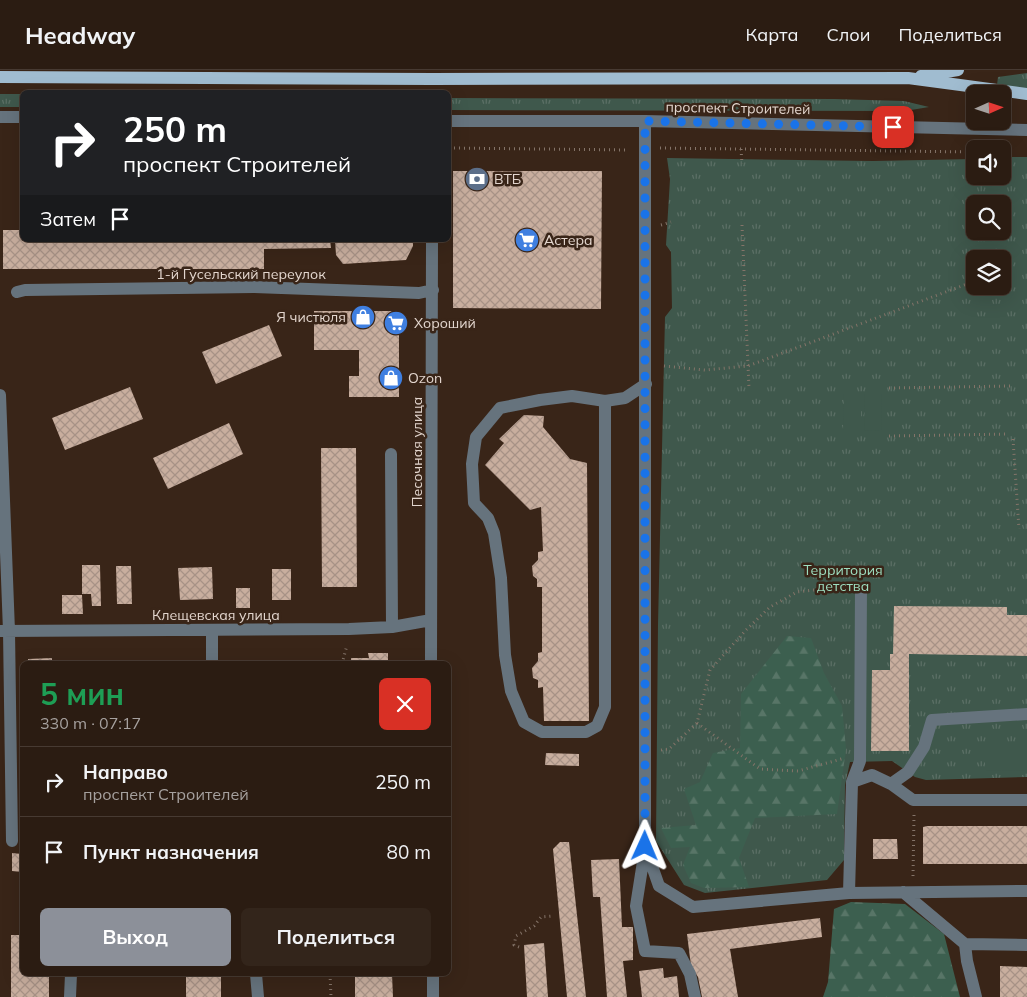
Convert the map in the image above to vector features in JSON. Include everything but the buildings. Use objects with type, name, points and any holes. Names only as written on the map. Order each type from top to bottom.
[{"type":"main road","name":"проспект Строителей","points":[[908,78],[958,70]]},
{"type":"main road","name":"проспект Строителей","points":[[0,77],[432,79],[908,78],[1027,94]]},
{"type":"street","points":[[0,117],[20,117]]},
{"type":"street","name":"проспект Строителей","points":[[451,121],[645,121],[1027,130]]},
{"type":"street","points":[[645,121],[645,846],[636,906],[645,951],[679,953],[690,974],[695,997]]},
{"type":"street","name":"Песочная улица","points":[[432,242],[432,661]]},
{"type":"street","name":"1-й Гусельский переулок","points":[[17,292],[25,290],[254,287],[419,293],[433,290]]},
{"type":"street","points":[[605,401],[605,707],[596,726],[586,732],[542,732],[524,722],[511,692],[505,655],[501,578],[494,533],[488,518],[474,503],[472,464],[476,437],[500,408],[572,396],[605,401],[625,398],[646,384]]},
{"type":"street","points":[[0,395],[4,631],[12,841]]},
{"type":"street","points":[[391,454],[392,627]]},
{"type":"street","points":[[849,893],[852,782],[860,761],[856,587]]},
{"type":"street","name":"Клещевская улица","points":[[4,631],[392,627],[431,620]]},
{"type":"street","points":[[212,630],[212,661]]},
{"type":"street","points":[[891,784],[908,772],[924,747],[932,720],[1027,714]]},
{"type":"street","points":[[852,782],[872,775],[891,784],[914,800],[1027,800]]},
{"type":"street","points":[[645,846],[658,886],[693,907],[849,893],[1027,891]]},
{"type":"street","points":[[903,892],[965,944],[1027,945]]},
{"type":"street","points":[[965,944],[976,997]]},
{"type":"street","points":[[70,976],[70,997]]},
{"type":"street","points":[[256,976],[258,997]]},
{"type":"street","points":[[433,976],[433,997]]},
{"type":"path","points":[[451,148],[629,150]]},
{"type":"path","points":[[659,148],[966,152]]},
{"type":"path","points":[[742,149],[742,164]]},
{"type":"path","points":[[742,225],[749,388]]},
{"type":"path","points":[[664,366],[705,370],[748,366],[966,284]]},
{"type":"path","points":[[889,388],[1011,386]]},
{"type":"path","points":[[889,436],[1008,434]]},
{"type":"path","points":[[1013,439],[1019,528]]},
{"type":"path","points":[[656,751],[669,749],[697,724],[710,670],[770,607],[797,592],[856,587]]},
{"type":"path","points":[[697,724],[760,770],[798,771],[860,754]]},
{"type":"path","points":[[913,877],[914,800]]},
{"type":"path","points":[[519,947],[514,945],[516,936],[534,926],[541,917],[552,916]]},
{"type":"path","points":[[330,976],[331,997]]},
{"type":"green space","points":[[1027,73],[1027,89],[1011,87],[1011,85],[997,85],[998,77]]},
{"type":"green space","points":[[0,94],[20,94],[20,107],[0,107]]},
{"type":"green space","points":[[451,98],[834,99],[904,101],[929,107],[905,111],[451,110]]},
{"type":"green space","name":"Территория детства","points":[[1011,157],[1027,157],[1027,777],[926,780],[915,777],[892,761],[850,762],[845,785],[844,860],[827,880],[705,893],[684,885],[656,841],[658,625],[665,317],[672,308],[671,252],[666,245],[670,179],[667,158],[873,161],[966,159],[966,185],[1011,185]]},
{"type":"green space","points":[[844,394],[861,394],[861,431],[843,431]]},
{"type":"green space","points":[[865,394],[882,394],[881,430],[864,431]]},
{"type":"green space","points":[[787,636],[811,638],[824,673],[842,706],[846,749],[837,814],[755,818],[739,858],[749,887],[704,888],[691,883],[683,865],[690,847],[671,848],[661,828],[696,825],[684,789],[700,782],[713,753],[740,748],[741,694]]},
{"type":"green space","points":[[985,746],[1027,746],[1027,771],[985,770]]},
{"type":"green space","points":[[851,902],[905,904],[944,934],[960,997],[823,997],[828,982],[834,909]]},
{"type":"place","name":"ВТБ","points":[[477,179]]},
{"type":"place","name":"Астера","points":[[527,240]]},
{"type":"place","name":"Я чистюля","points":[[363,317]]},
{"type":"place","name":"Хороший","points":[[396,323]]},
{"type":"place","name":"Ozon","points":[[391,378]]},
{"type":"route","points":[[645,846],[645,121],[893,127]]}]
